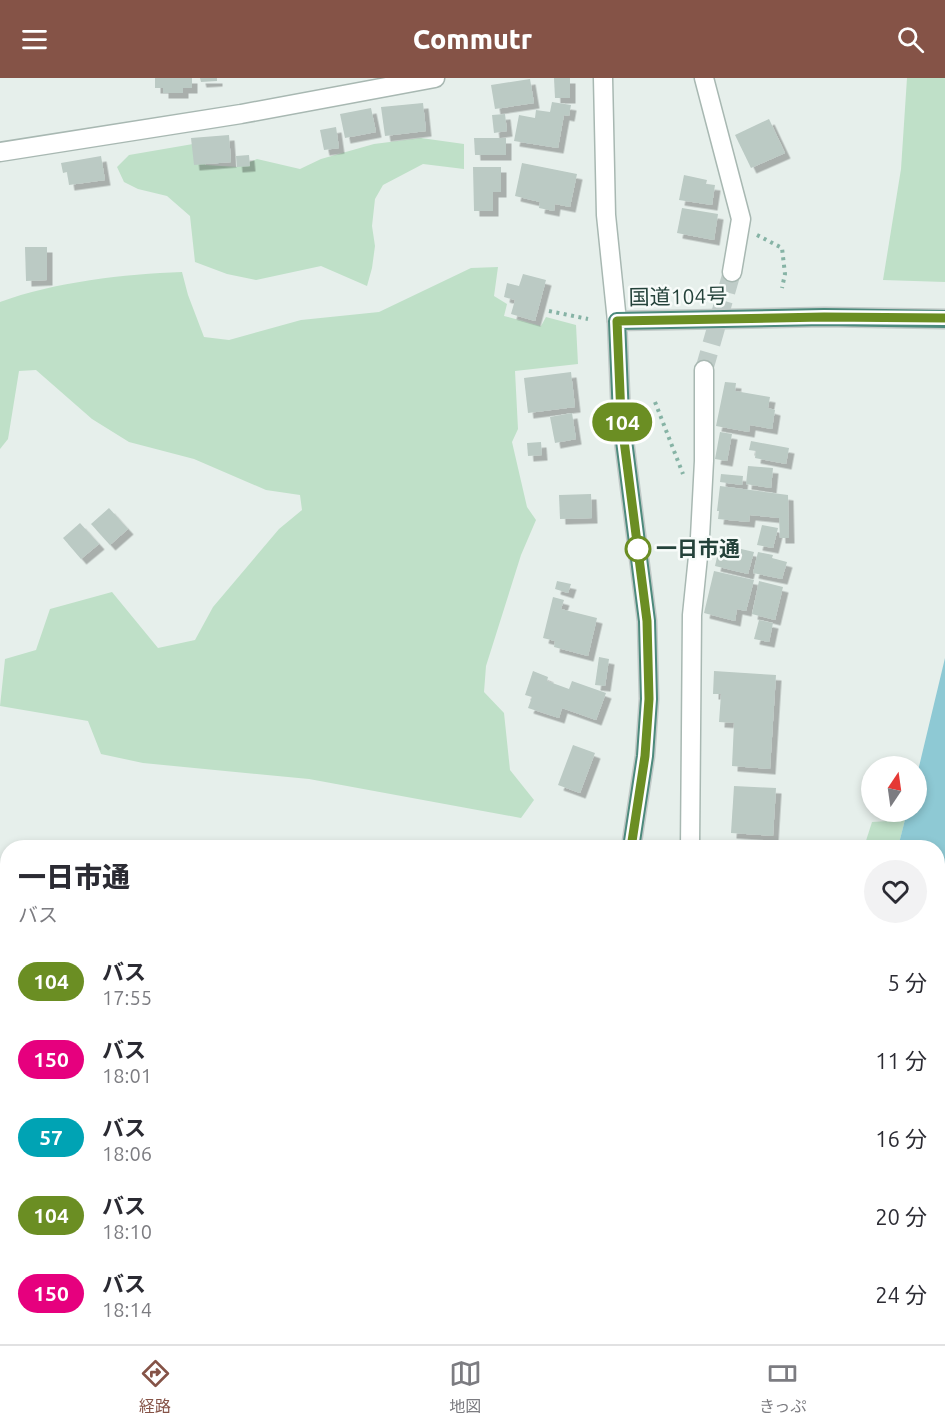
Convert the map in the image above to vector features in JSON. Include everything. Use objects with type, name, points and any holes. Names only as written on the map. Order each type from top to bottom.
[{"type":"highway","name":"国道104号","points":[[632,840],[645,756],[649,699],[647,621],[621,417],[617,321],[824,317],[945,318]]},
{"type":"street","points":[[0,152],[242,114],[435,78]]},
{"type":"street","points":[[603,78],[606,215],[617,321]]},
{"type":"street","points":[[704,78],[741,219],[732,272]]},
{"type":"street","points":[[690,840],[692,615],[705,461],[704,370]]},
{"type":"path","points":[[739,232],[760,235],[782,248],[783,288]]},
{"type":"path","points":[[549,310],[588,320]]},
{"type":"path","points":[[655,402],[689,490],[702,495]]},
{"type":"green space","points":[[907,78],[945,78],[945,282],[883,280],[901,169]]},
{"type":"green space","points":[[421,138],[464,144],[464,169],[423,164],[383,185],[375,199],[372,226],[375,246],[367,286],[321,266],[256,280],[227,274],[195,262],[190,216],[167,196],[138,189],[124,182],[117,167],[129,155],[193,144],[199,159],[206,165],[237,167],[257,159],[300,169],[321,159],[374,144]]},
{"type":"green space","points":[[498,267],[494,296],[507,304],[504,316],[541,326],[546,317],[576,325],[578,364],[515,371],[518,429],[512,442],[527,507],[536,520],[521,555],[486,666],[484,692],[504,713],[510,770],[534,800],[521,818],[309,779],[143,763],[101,754],[88,721],[0,706],[5,659],[36,650],[50,609],[112,592],[158,648],[195,640],[213,607],[279,529],[302,510],[300,495],[266,490],[194,459],[129,442],[92,419],[36,370],[19,371],[8,439],[0,449],[0,302],[43,289],[90,280],[182,272],[204,337],[229,340],[301,320],[379,312],[471,268]]},
{"type":"green space","points":[[872,822],[904,822],[900,840],[866,840]]},
{"type":"water","points":[[945,658],[945,840],[900,840],[904,822],[927,822],[927,756],[922,756]]},
{"type":"building","points":[[155,78],[192,78],[192,88],[183,88],[183,93],[163,93],[163,88],[155,88]]},
{"type":"building","points":[[200,78],[217,78],[217,81],[201,82]]},
{"type":"building","points":[[554,78],[570,78],[570,98],[555,98]]},
{"type":"building","points":[[530,79],[534,103],[495,109],[491,85]]},
{"type":"building","points":[[552,102],[571,105],[569,116],[564,115],[558,148],[514,141],[519,115],[535,118],[536,110],[550,112]]},
{"type":"building","points":[[423,103],[426,131],[385,136],[381,107]]},
{"type":"building","points":[[371,108],[376,132],[345,138],[340,114]]},
{"type":"building","points":[[505,114],[507,131],[494,133],[492,115]]},
{"type":"building","points":[[769,119],[785,153],[751,168],[735,135]]},
{"type":"building","points":[[336,127],[339,148],[324,150],[320,130]]},
{"type":"building","points":[[229,135],[231,162],[194,165],[191,138]]},
{"type":"building","points":[[474,138],[506,138],[506,155],[475,155]]},
{"type":"building","points":[[249,155],[250,166],[237,167],[236,156]]},
{"type":"building","points":[[101,156],[105,180],[69,185],[67,172],[63,173],[61,163]]},
{"type":"building","points":[[522,163],[577,174],[570,207],[555,204],[554,211],[539,208],[540,202],[515,196]]},
{"type":"building","points":[[473,167],[501,167],[501,192],[493,192],[493,211],[474,211]]},
{"type":"building","points":[[684,175],[707,180],[706,184],[715,185],[712,205],[679,200]]},
{"type":"building","points":[[682,208],[718,214],[714,240],[677,233]]},
{"type":"building","points":[[25,247],[47,247],[47,280],[26,281]]},
{"type":"building","points":[[523,274],[546,280],[535,321],[511,314],[515,300],[504,297],[507,283],[519,286]]},
{"type":"building","points":[[571,372],[575,407],[528,413],[524,378]]},
{"type":"building","points":[[725,382],[736,383],[735,391],[770,397],[768,408],[775,410],[772,429],[750,425],[749,432],[716,426]]},
{"type":"building","points":[[572,413],[576,439],[555,443],[550,417]]},
{"type":"building","points":[[720,432],[732,434],[727,461],[715,459]]},
{"type":"building","points":[[751,441],[789,448],[786,464],[755,458],[756,451],[749,450]]},
{"type":"building","points":[[541,442],[542,455],[528,456],[527,443]]},
{"type":"building","points":[[748,466],[773,468],[771,488],[746,484]]},
{"type":"building","points":[[721,474],[743,476],[742,485],[720,482]]},
{"type":"building","points":[[720,486],[788,495],[789,538],[780,538],[779,518],[750,515],[749,522],[718,519]]},
{"type":"building","points":[[591,494],[592,518],[560,519],[559,495]]},
{"type":"building","points":[[109,508],[128,529],[110,545],[91,524]]},
{"type":"building","points":[[80,523],[99,544],[81,559],[63,538]]},
{"type":"building","points":[[762,525],[778,528],[773,548],[757,545]]},
{"type":"building","points":[[720,544],[754,552],[748,574],[715,566]]},
{"type":"building","points":[[758,552],[773,555],[772,558],[787,562],[782,579],[753,573]]},
{"type":"building","points":[[714,571],[754,580],[746,611],[737,609],[735,621],[704,613]]},
{"type":"building","points":[[557,581],[571,584],[568,593],[555,589]]},
{"type":"building","points":[[759,581],[783,587],[775,620],[752,614]]},
{"type":"building","points":[[553,597],[564,600],[561,609],[597,618],[588,656],[554,647],[555,641],[543,638]]},
{"type":"building","points":[[759,620],[773,623],[769,642],[754,639]]},
{"type":"building","points":[[599,657],[609,659],[605,686],[595,685]]},
{"type":"building","points":[[533,671],[548,677],[547,681],[569,689],[572,681],[606,693],[596,720],[562,708],[559,718],[528,708],[532,697],[525,695]]},
{"type":"building","points":[[714,671],[776,675],[770,769],[732,766],[734,723],[719,722],[721,694],[713,694]]},
{"type":"building","points":[[573,745],[595,753],[580,793],[558,785]]},
{"type":"building","points":[[734,786],[776,788],[773,836],[731,833]]},
{"type":"tunnel","points":[[704,370],[732,272]]},
{"type":"bus line","name":"104","points":[[632,840],[645,756],[649,699],[647,621],[621,417],[617,321],[824,317],[945,318]]},
{"type":"place","name":"一日市通","points":[[638,549]]}]
